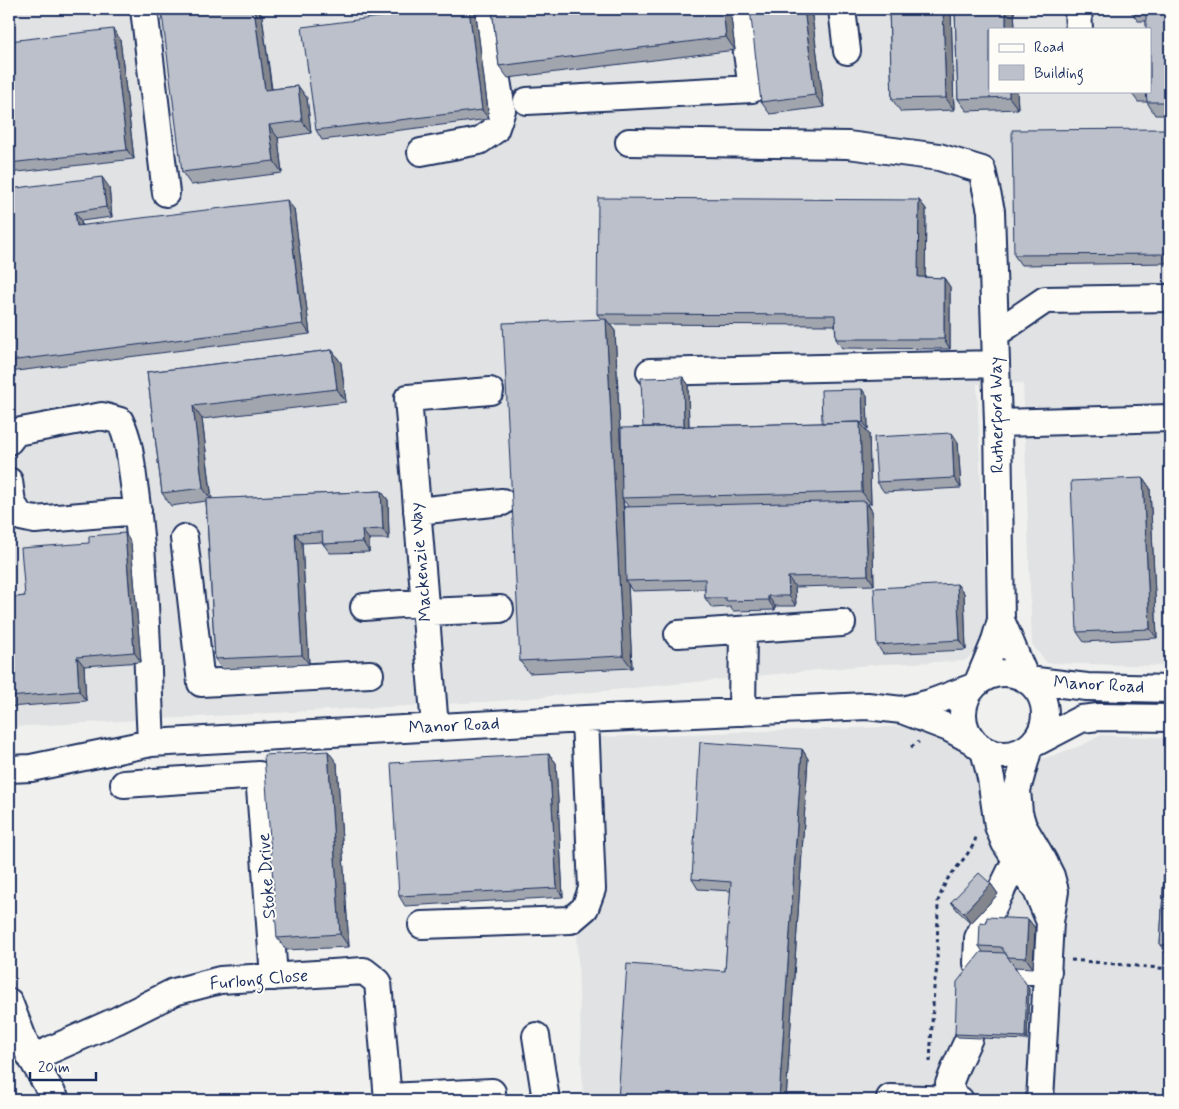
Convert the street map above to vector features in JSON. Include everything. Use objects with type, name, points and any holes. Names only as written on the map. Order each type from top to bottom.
[{"type":"street","points":[[144,9],[166,193]]},
{"type":"street","points":[[421,152],[479,140],[495,130],[502,110],[485,9]]},
{"type":"street","points":[[527,101],[752,89],[741,9]]},
{"type":"street","points":[[842,9],[847,51]]},
{"type":"street","points":[[1078,9],[1079,28]]},
{"type":"street","name":"Rutherford Way","points":[[629,142],[848,145],[939,157],[982,170],[992,211],[1001,620],[994,644],[975,685]]},
{"type":"street","points":[[995,334],[1045,300],[1170,298]]},
{"type":"street","points":[[650,372],[996,364]]},
{"type":"street","name":"Mackenzie Way","points":[[435,727],[408,398],[490,391]]},
{"type":"street","points":[[9,441],[16,432],[35,428],[102,416],[120,421],[127,436],[138,511],[145,597],[151,743]]},
{"type":"street","points":[[998,423],[1170,418]]},
{"type":"street","points":[[9,481],[12,503],[21,517],[36,520],[138,511]]},
{"type":"street","points":[[417,511],[502,502]]},
{"type":"street","points":[[184,538],[201,683],[370,674]]},
{"type":"street","points":[[364,607],[500,609]]},
{"type":"street","name":"Rutherford Way","points":[[1001,620],[1027,680]]},
{"type":"street","points":[[678,634],[842,623]]},
{"type":"street","points":[[742,712],[743,630]]},
{"type":"street","points":[[1040,1100],[1050,922],[1055,891],[1051,876],[1023,826],[1017,802],[1020,776],[1031,746],[1040,735],[1045,711],[1042,699],[1027,680],[1014,674],[1001,673],[989,676],[975,685],[966,699],[963,713],[965,727],[978,745],[991,778],[998,826],[1005,844],[1037,891],[1050,922]]},
{"type":"street","name":"Manor Road","points":[[1027,680],[1087,687],[1170,689]]},
{"type":"street","name":"Manor Road","points":[[902,710],[930,703],[975,685]]},
{"type":"street","name":"Manor Road","points":[[9,770],[31,768],[151,743],[585,719],[867,706],[902,710],[949,728],[978,745]]},
{"type":"street","name":"Manor Road","points":[[1031,746],[1081,720],[1099,717],[1170,718]]},
{"type":"street","points":[[422,924],[570,920],[585,908],[592,889],[585,719]]},
{"type":"street","points":[[978,745],[995,754],[1006,756],[1018,753],[1031,746]]},
{"type":"street","name":"Stoke Drive","points":[[124,784],[259,775],[274,977]]},
{"type":"street","points":[[977,964],[978,938],[1016,860]]},
{"type":"street","points":[[1017,971],[1048,965]]},
{"type":"street","name":"Furlong Close","points":[[32,1058],[118,1020],[174,992],[220,980],[364,971],[378,982],[388,1099]]},
{"type":"street","points":[[9,1002],[29,1054],[56,1100]]},
{"type":"street","points":[[536,1036],[546,1100]]},
{"type":"street","points":[[958,1100],[949,1084],[969,1038]]},
{"type":"street","points":[[388,1099],[492,1092]]},
{"type":"street","points":[[890,1098],[958,1100]]},
{"type":"path","points":[[911,747],[925,738]]},
{"type":"path","points":[[930,1066],[934,988],[937,967],[938,901],[946,881],[974,844],[977,835]]},
{"type":"path","points":[[1048,965],[1170,969]]},
{"type":"shaded area","points":[[9,9],[1170,9],[1170,666],[1047,663],[1032,644],[1023,383],[977,384],[987,643],[964,661],[880,664],[500,701],[9,727]]},
{"type":"shaded area","points":[[914,726],[964,750],[1013,769],[1083,745],[1101,735],[1170,738],[1170,1100],[583,1100],[570,738]]},
{"type":"building","points":[[208,9],[254,9],[265,90],[298,86],[302,121],[269,125],[274,161],[182,172],[162,14]]},
{"type":"building","points":[[442,9],[469,9],[482,110],[316,130],[302,27]]},
{"type":"building","points":[[492,9],[723,9],[726,37],[499,66]]},
{"type":"building","points":[[750,9],[804,9],[815,95],[761,102]]},
{"type":"building","points":[[889,9],[943,9],[946,98],[892,99]]},
{"type":"building","points":[[955,9],[1006,9],[1006,28],[989,28],[989,92],[1009,92],[1009,97],[958,99]]},
{"type":"building","points":[[1146,9],[1170,9],[1170,102],[1147,102],[1146,92],[1152,92],[1152,28],[1146,28]]},
{"type":"building","points":[[113,29],[127,150],[9,163],[9,41]]},
{"type":"building","points":[[1170,129],[1170,254],[1014,255],[1012,130]]},
{"type":"building","points":[[102,177],[106,207],[75,212],[77,226],[287,200],[303,324],[9,361],[9,189]]},
{"type":"building","points":[[598,198],[919,200],[918,277],[944,278],[944,339],[836,339],[835,315],[597,314]]},
{"type":"building","points":[[606,319],[623,656],[520,661],[503,323]]},
{"type":"building","points":[[332,350],[337,389],[193,406],[203,488],[162,493],[147,372]]},
{"type":"building","points":[[683,377],[684,426],[643,427],[641,378]]},
{"type":"building","points":[[862,389],[863,422],[822,423],[821,390]]},
{"type":"building","points":[[860,422],[862,492],[622,498],[621,428]]},
{"type":"building","points":[[952,433],[954,478],[877,482],[874,437]]},
{"type":"building","points":[[1143,478],[1150,629],[1077,632],[1071,481]]},
{"type":"building","points":[[381,491],[383,529],[362,530],[363,542],[323,544],[322,532],[295,533],[302,655],[215,659],[206,499]]},
{"type":"building","points":[[865,501],[868,575],[788,577],[789,596],[768,596],[768,600],[726,601],[726,598],[705,598],[705,579],[626,581],[624,507]]},
{"type":"building","points":[[125,533],[134,652],[77,657],[79,691],[9,697],[9,598],[25,596],[21,548],[89,543],[89,536]]},
{"type":"building","points":[[957,584],[960,640],[877,645],[874,588]]},
{"type":"building","points":[[700,742],[802,749],[779,1100],[618,1100],[627,964],[725,971],[731,882],[692,879]]},
{"type":"building","points":[[328,751],[340,934],[277,938],[264,755]]},
{"type":"building","points":[[549,754],[557,888],[399,896],[391,763]]},
{"type":"building","points":[[1170,769],[1170,945],[1160,945]]},
{"type":"building","points":[[979,873],[991,884],[964,913],[951,902]]},
{"type":"building","points":[[987,917],[1028,919],[1026,958],[1008,957],[1001,947],[979,946],[980,922],[986,923]]},
{"type":"building","points":[[981,952],[1005,953],[1027,985],[1025,1037],[955,1034],[957,982]]}]
